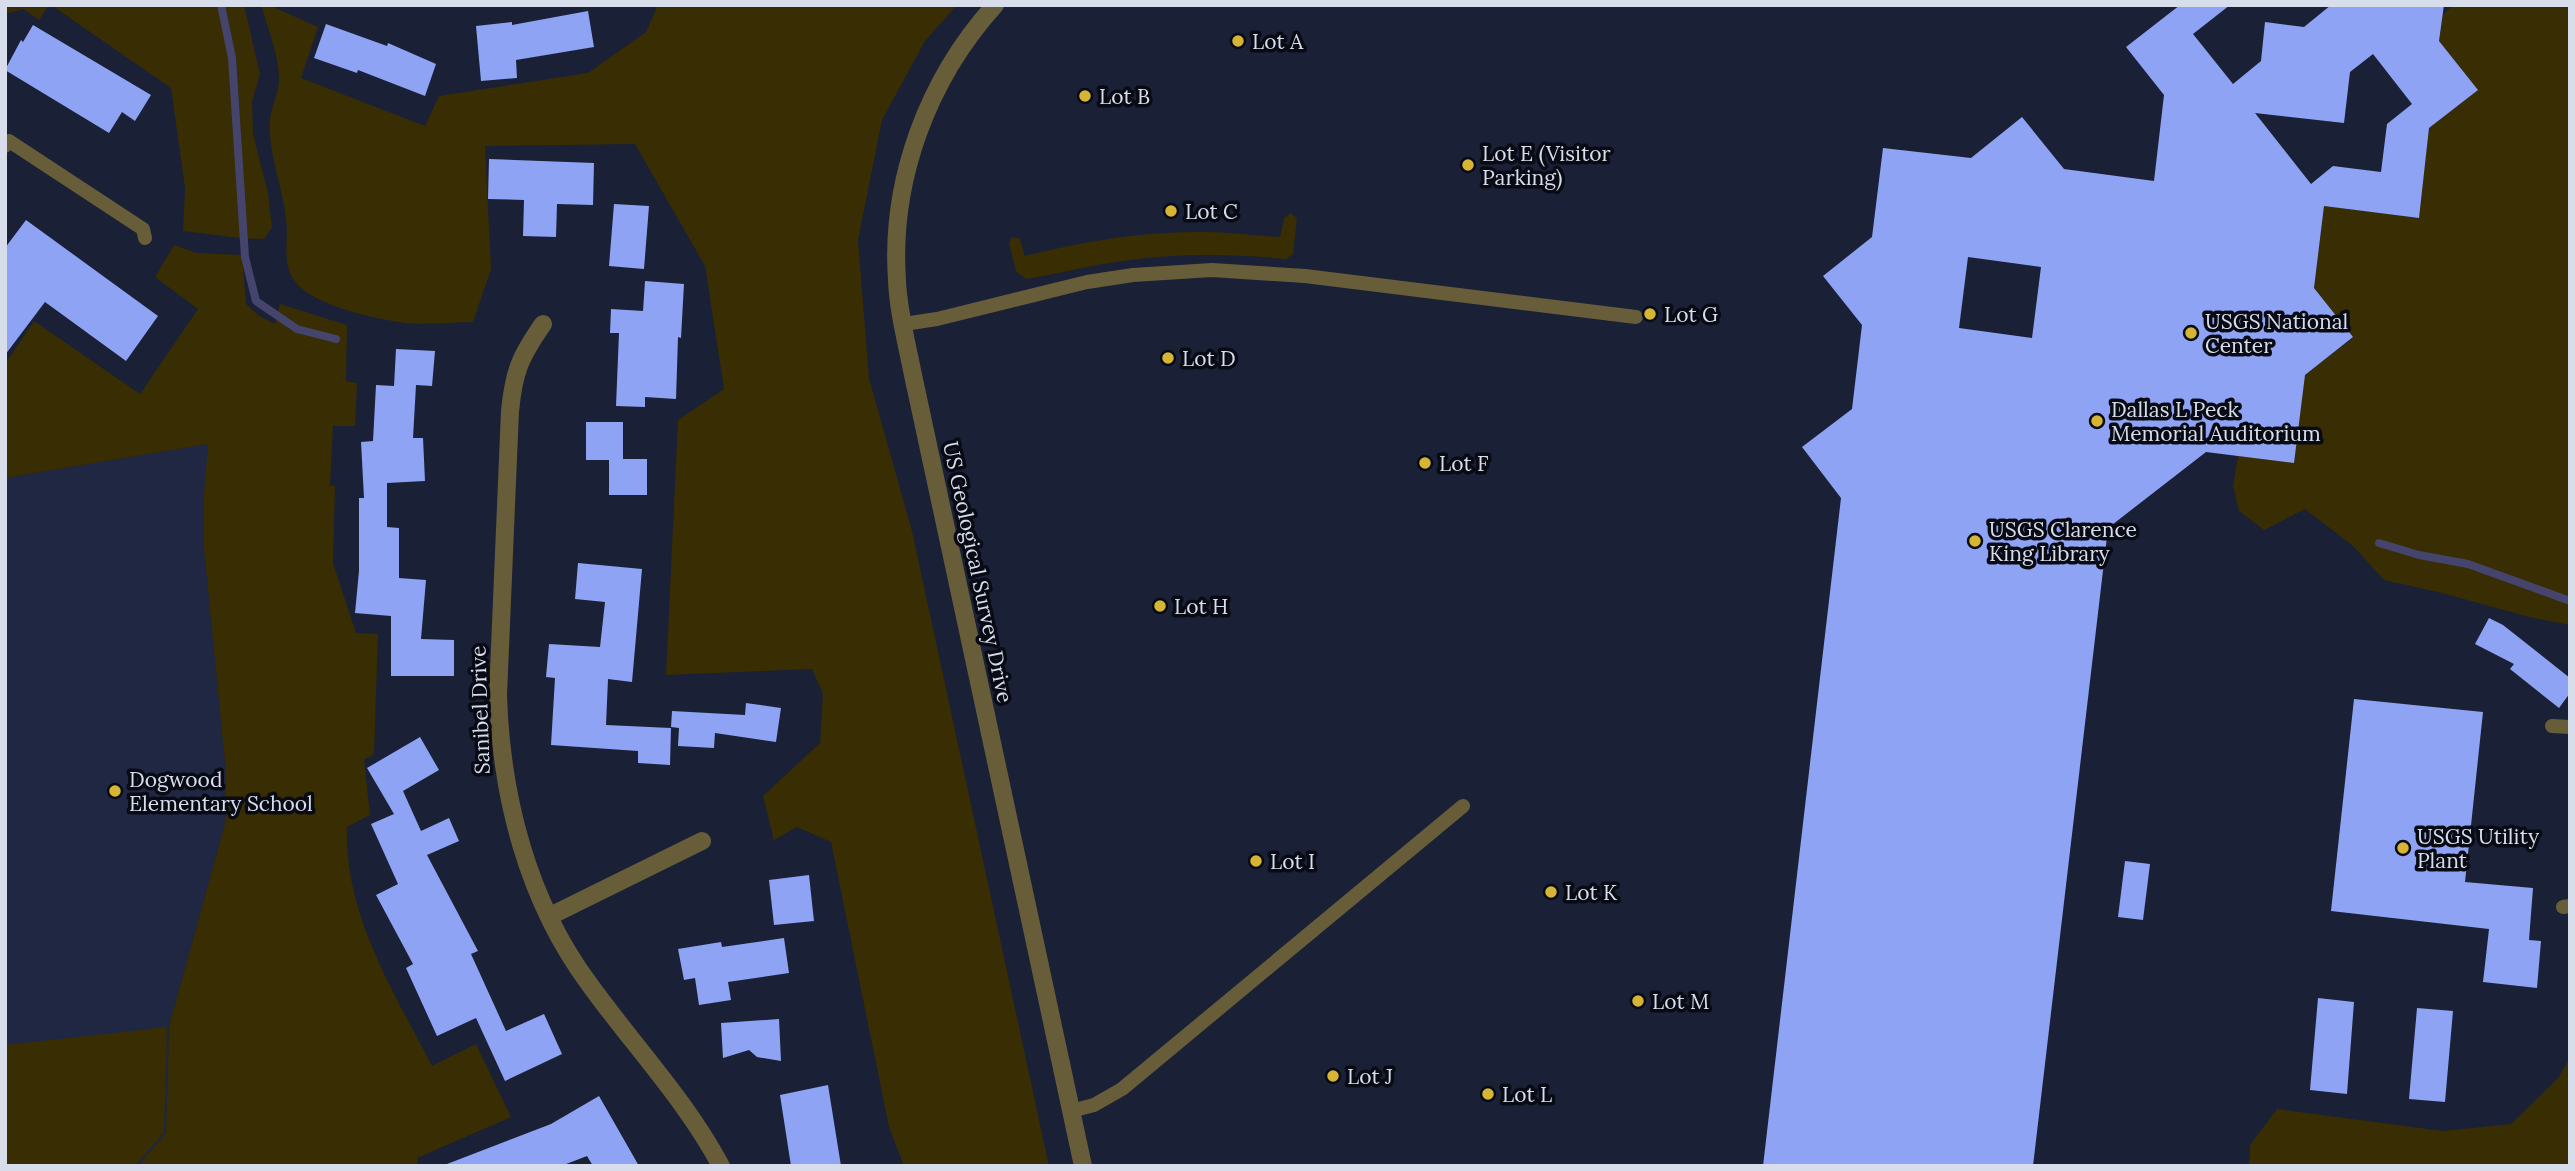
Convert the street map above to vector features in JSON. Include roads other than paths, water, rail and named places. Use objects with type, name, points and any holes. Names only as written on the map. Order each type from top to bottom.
[{"type":"street","name":"US Geological Survey Drive","points":[[995,5],[971,34],[940,82],[913,149],[902,193],[897,237],[897,282],[1083,1166]]},
{"type":"street","name":"Sanibel Drive","points":[[542,324],[525,350],[513,382],[498,695],[499,733],[508,798],[528,863],[550,916],[576,966],[675,1092],[721,1166]]},
{"type":"street","points":[[550,916],[702,841]]},
{"type":"lane","points":[[5,146],[9,141],[20,148],[143,229],[145,238]]},
{"type":"lane","points":[[904,324],[1087,282],[1133,275],[1212,270],[1305,276],[1636,317]]},
{"type":"lane","points":[[2552,726],[2570,727]]},
{"type":"lane","points":[[1071,1111],[1094,1105],[1122,1089],[1463,806]]},
{"type":"waterway","points":[[221,5],[232,58],[245,257],[256,301],[297,329],[336,339]]},
{"type":"waterway","points":[[2379,543],[2419,555],[2468,564],[2570,601]]},
{"type":"place","name":"Lot A","points":[[1238,41]]},
{"type":"place","name":"Lot B","points":[[1085,96]]},
{"type":"place","name":"Lot E (Visitor Parking)","points":[[1468,165]]},
{"type":"place","name":"Lot C","points":[[1171,211]]},
{"type":"place","name":"Lot G","points":[[1650,314]]},
{"type":"place","name":"USGS National Center","points":[[2191,333]]},
{"type":"place","name":"Lot D","points":[[1168,358]]},
{"type":"place","name":"Dallas L Peck Memorial Auditorium","points":[[2097,421]]},
{"type":"place","name":"Lot F","points":[[1425,463]]},
{"type":"place","name":"USGS Clarence King Library","points":[[1975,541]]},
{"type":"place","name":"Lot H","points":[[1160,606]]},
{"type":"place","name":"Dogwood Elementary School","points":[[115,791]]},
{"type":"place","name":"USGS Utility Plant","points":[[2403,848]]},
{"type":"place","name":"Lot I","points":[[1256,861]]},
{"type":"place","name":"Lot K","points":[[1551,892]]},
{"type":"place","name":"Lot M","points":[[1638,1001]]},
{"type":"place","name":"Lot J","points":[[1333,1076]]},
{"type":"place","name":"Lot L","points":[[1488,1094]]}]
